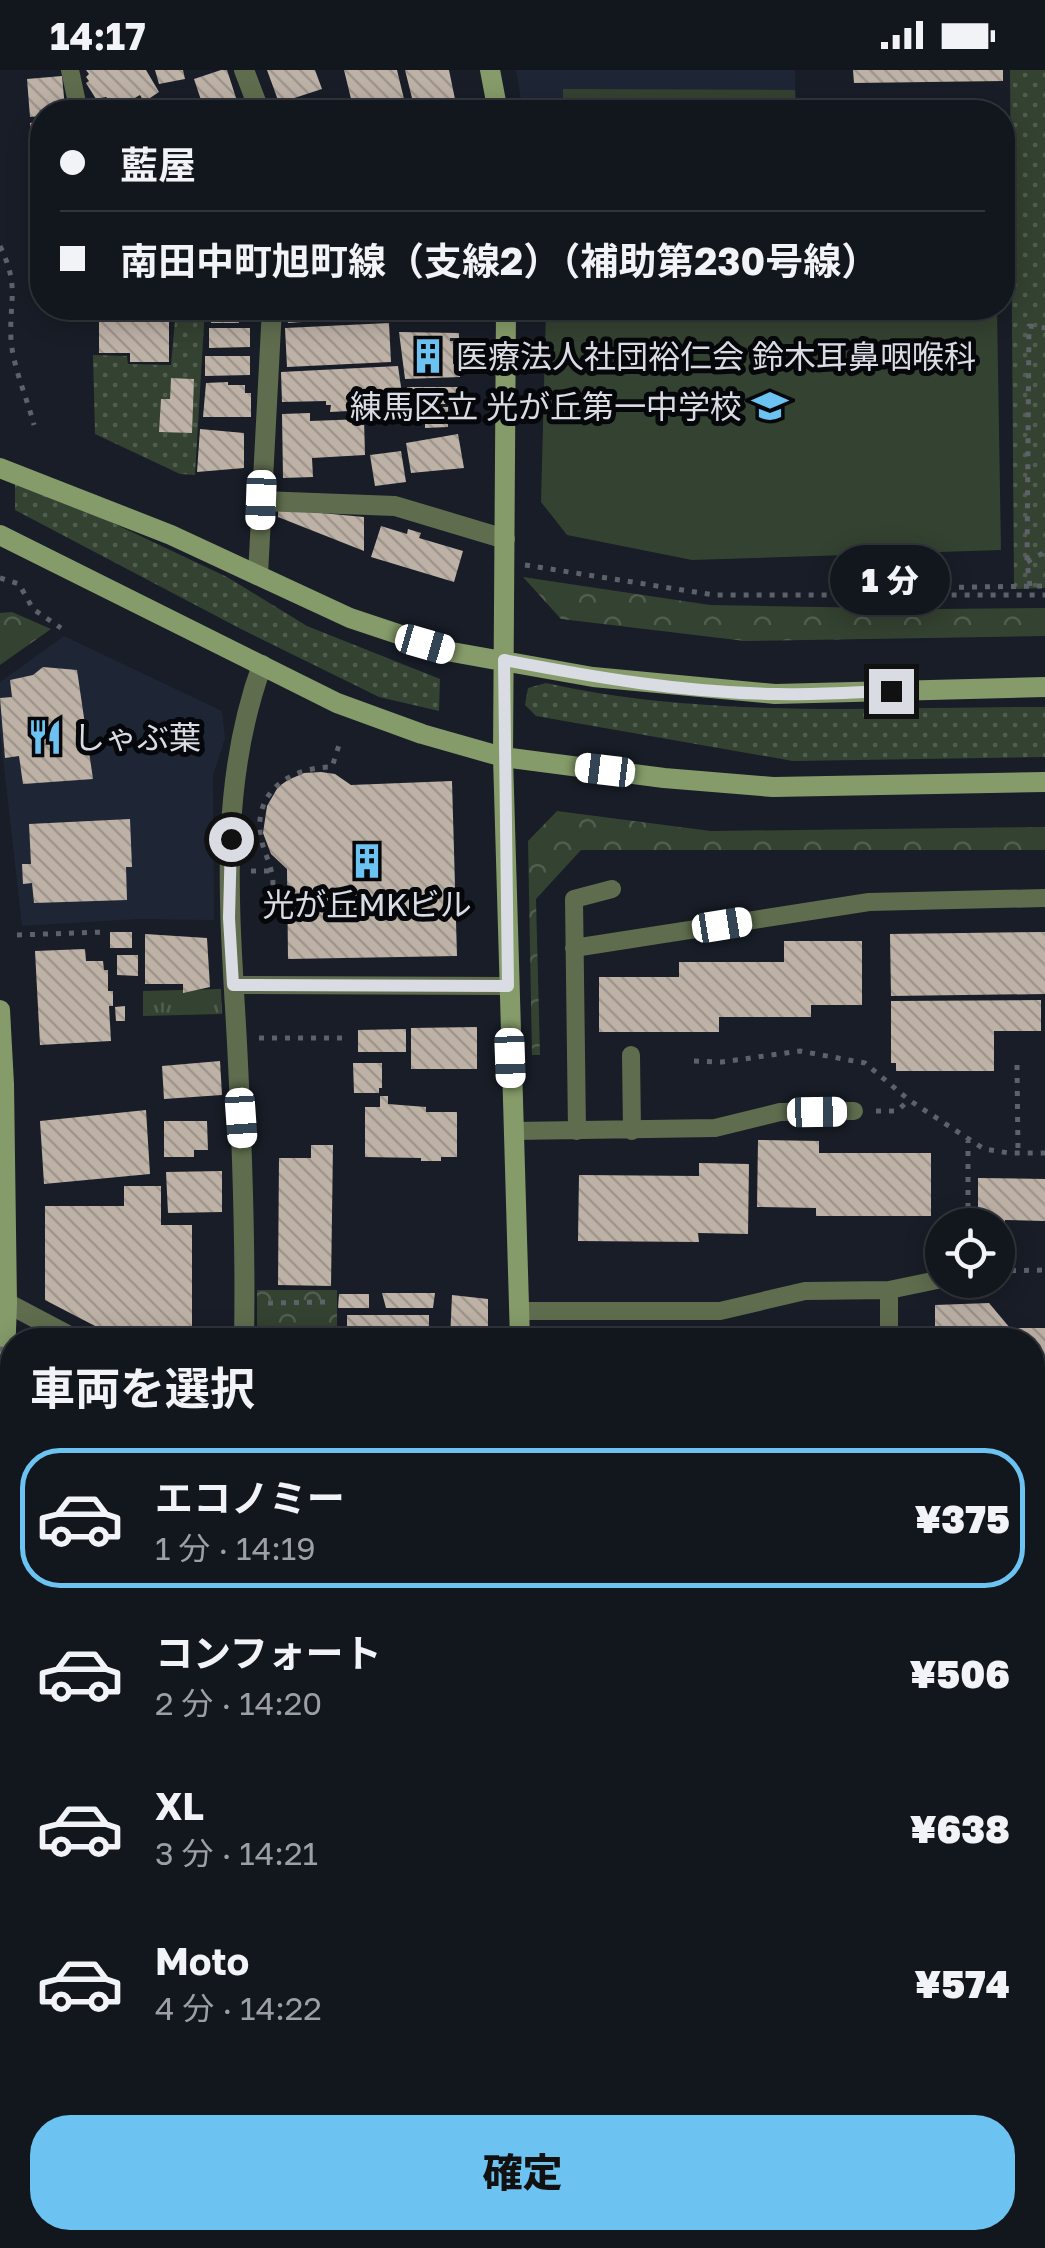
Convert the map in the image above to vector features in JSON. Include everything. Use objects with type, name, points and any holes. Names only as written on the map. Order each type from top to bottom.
[{"type":"main road","points":[[490,70],[496,100]]},
{"type":"main road","points":[[506,320],[503,757],[520,1328]]},
{"type":"main road","points":[[0,468],[171,536],[398,636],[452,652],[592,677],[775,694],[1045,687]]},
{"type":"main road","points":[[0,535],[337,703],[422,734],[503,757],[664,778],[774,787],[1045,782]]},
{"type":"main road","points":[[0,1010],[4,1084],[3,1328]]},
{"type":"street","points":[[244,70],[255,100]]},
{"type":"street","points":[[258,574],[271,320]]},
{"type":"street","points":[[261,500],[395,506],[505,539]]},
{"type":"street","points":[[244,1328],[245,1190],[229,918],[233,775],[246,710],[262,666]]},
{"type":"street","points":[[3,1297],[56,1328]]},
{"type":"lane","points":[[70,70],[76,100]]},
{"type":"lane","points":[[577,1131],[574,899],[612,889]]},
{"type":"lane","points":[[574,948],[869,902],[1045,898]]},
{"type":"lane","points":[[233,985],[508,986]]},
{"type":"lane","points":[[631,1054],[632,1131]]},
{"type":"lane","points":[[513,1131],[716,1128],[780,1112],[854,1111]]},
{"type":"lane","points":[[519,1311],[720,1311],[805,1290],[889,1290],[925,1283]]},
{"type":"lane","points":[[889,1290],[890,1328]]},
{"type":"path","points":[[0,246],[11,269],[15,294],[11,341],[34,425]]},
{"type":"path","points":[[1030,586],[1030,326],[1045,328]]},
{"type":"path","points":[[1027,562],[1045,552]]},
{"type":"path","points":[[522,565],[714,595],[1045,595]]},
{"type":"path","points":[[0,578],[18,584],[33,609],[61,628]]},
{"type":"path","points":[[836,596],[836,589],[1045,586]]},
{"type":"path","points":[[274,885],[273,867],[260,831],[264,805],[276,786],[289,776],[303,770],[332,767],[339,745]]},
{"type":"path","points":[[18,935],[104,932]]},
{"type":"path","points":[[236,1038],[350,1038]]},
{"type":"path","points":[[1017,1065],[1018,1152],[1045,1152]]},
{"type":"path","points":[[854,1111],[897,1110],[909,1100]]},
{"type":"path","points":[[968,1138],[968,1208]]},
{"type":"path","points":[[1015,1271],[1045,1270]]},
{"type":"path","points":[[245,1303],[324,1302]]},
{"type":"shaded area","points":[[516,70],[795,70],[796,100],[521,100]]},
{"type":"shaded area","points":[[64,636],[222,711],[225,738],[213,776],[214,920],[138,919],[22,926],[0,732],[0,682]]},
{"type":"green space","points":[[1010,70],[1045,70],[1045,588],[1014,589],[1015,100],[1010,100]]},
{"type":"green space","points":[[563,89],[795,90],[795,100],[563,100]]},
{"type":"green space","points":[[175,320],[204,320],[195,475],[180,474],[95,434],[93,355],[127,356],[128,364],[171,365]],"holes":[[[171,378],[193,379],[191,433],[160,431],[161,399],[170,399]]]},
{"type":"green space","name":"練馬区立 光が丘第一中学校","points":[[546,320],[997,320],[1001,550],[692,560],[567,535],[541,502]]},
{"type":"green space","points":[[15,484],[75,505],[227,577],[307,626],[440,679],[439,711],[379,697],[15,510]]},
{"type":"green space","points":[[523,577],[710,605],[1045,608],[1045,636],[745,641],[561,619]]},
{"type":"green space","points":[[12,612],[51,629],[0,665],[0,613]]},
{"type":"green space","points":[[546,683],[669,702],[731,706],[1045,707],[1045,757],[793,761],[536,716],[525,705],[528,688]]},
{"type":"green space","points":[[557,811],[711,831],[1045,827],[1045,850],[581,850],[536,899],[540,1055],[532,1055],[528,841]]},
{"type":"green space","points":[[221,989],[222,1014],[143,1016],[143,991]]},
{"type":"green space","points":[[257,1290],[337,1290],[337,1328],[257,1328]]},
{"type":"building","points":[[86,70],[146,70],[159,92],[147,100],[140,95],[131,100],[96,99],[86,83]]},
{"type":"building","points":[[155,70],[183,70],[185,79],[159,84]]},
{"type":"building","points":[[227,70],[237,100],[201,100],[194,79]]},
{"type":"building","points":[[267,70],[315,70],[322,89],[278,100]]},
{"type":"building","points":[[344,70],[397,70],[404,99],[351,100]]},
{"type":"building","points":[[405,70],[449,70],[455,100],[412,100]]},
{"type":"building","points":[[853,70],[1003,70],[1003,81],[854,83]]},
{"type":"building","points":[[62,76],[64,100],[30,100],[30,117],[27,79]]},
{"type":"building","points":[[99,320],[169,320],[169,362],[130,362],[130,353],[99,353]]},
{"type":"building","points":[[211,320],[239,320],[239,323]]},
{"type":"building","points":[[389,323],[391,362],[287,367],[285,328]]},
{"type":"building","points":[[209,328],[250,328],[250,347],[209,348]]},
{"type":"building","name":"医療法人社団裕仁会 鈴木耳鼻咽喉科","points":[[399,332],[459,333],[459,338],[450,341],[453,364],[460,364],[460,377],[405,379]]},
{"type":"building","points":[[205,356],[250,356],[250,375],[205,376]]},
{"type":"building","points":[[398,366],[404,408],[330,412],[331,405],[326,405],[326,401],[282,402],[281,372]]},
{"type":"building","points":[[171,378],[194,379],[192,433],[159,432],[161,399],[170,399]]},
{"type":"building","points":[[206,383],[245,385],[245,393],[251,393],[251,417],[203,417]]},
{"type":"building","points":[[407,387],[459,387],[459,404],[407,404]]},
{"type":"building","points":[[425,407],[448,407],[448,427],[425,428]]},
{"type":"building","points":[[310,413],[310,421],[364,419],[365,455],[312,458],[313,477],[283,478],[282,414]]},
{"type":"building","points":[[200,429],[244,433],[244,468],[197,472]]},
{"type":"building","points":[[458,434],[464,468],[411,473],[406,443]]},
{"type":"building","points":[[401,451],[406,482],[375,486],[370,455]]},
{"type":"building","points":[[278,509],[364,517],[364,551],[278,517]]},
{"type":"building","points":[[381,526],[407,534],[408,529],[421,533],[419,538],[463,551],[454,582],[371,557]]},
{"type":"building","name":"しゃぶ葉","points":[[43,667],[77,670],[93,779],[23,784],[19,756],[5,758],[0,698],[12,697],[10,680],[33,675]]},
{"type":"building","name":"光が丘MKビル","points":[[304,773],[335,774],[351,785],[452,781],[457,956],[288,959],[287,869],[271,854],[263,833],[267,806],[278,787],[288,780]]},
{"type":"building","points":[[130,819],[132,867],[126,867],[127,900],[34,903],[32,883],[23,884],[22,864],[31,864],[29,824]]},
{"type":"building","points":[[110,932],[132,932],[132,948],[110,948]]},
{"type":"building","points":[[1045,932],[1045,994],[891,996],[890,934]]},
{"type":"building","points":[[145,934],[207,938],[210,987],[183,993],[183,984],[145,984]]},
{"type":"building","points":[[784,941],[862,941],[862,1005],[811,1005],[811,1017],[719,1017],[719,1032],[599,1032],[599,977],[679,977],[679,962],[784,962]]},
{"type":"building","points":[[85,949],[86,961],[103,961],[104,970],[108,970],[108,991],[113,991],[113,1006],[109,1006],[111,1041],[40,1045],[35,951]]},
{"type":"building","points":[[117,955],[138,955],[138,976],[117,975]]},
{"type":"building","points":[[1041,1000],[1041,1031],[994,1031],[994,1071],[896,1071],[896,1063],[891,1063],[891,1001]]},
{"type":"building","points":[[125,1006],[125,1021],[116,1021],[115,1007]]},
{"type":"building","points":[[477,1027],[477,1069],[411,1069],[411,1028]]},
{"type":"building","points":[[406,1029],[406,1052],[358,1052],[358,1030]]},
{"type":"building","points":[[220,1061],[222,1095],[164,1099],[162,1066]]},
{"type":"building","points":[[353,1063],[382,1063],[379,1093],[354,1093]]},
{"type":"building","points":[[380,1096],[388,1096],[388,1104],[426,1107],[426,1112],[457,1112],[457,1157],[421,1161],[365,1157],[365,1107],[380,1107]]},
{"type":"building","points":[[146,1110],[150,1174],[44,1184],[40,1121]]},
{"type":"building","points":[[164,1121],[207,1121],[208,1150],[194,1150],[194,1157],[164,1157]]},
{"type":"building","points":[[758,1140],[819,1141],[819,1153],[931,1153],[931,1208],[925,1208],[925,1216],[816,1216],[816,1208],[757,1207]]},
{"type":"building","points":[[311,1145],[333,1145],[331,1286],[278,1285],[279,1158],[311,1158]]},
{"type":"building","points":[[699,1163],[749,1164],[748,1234],[698,1233],[699,1242],[578,1241],[579,1175],[699,1176]]},
{"type":"building","points":[[222,1171],[222,1212],[168,1213],[166,1172]]},
{"type":"building","points":[[978,1178],[1045,1179],[1045,1221],[1015,1220],[1015,1208],[978,1208]]},
{"type":"building","points":[[124,1186],[161,1186],[161,1225],[192,1225],[192,1328],[99,1328],[45,1300],[45,1206],[124,1206]]},
{"type":"building","points":[[382,1293],[435,1293],[433,1308],[386,1308]]},
{"type":"building","points":[[339,1294],[369,1294],[369,1308],[338,1308]]},
{"type":"building","points":[[452,1295],[488,1299],[488,1328],[451,1328]]},
{"type":"building","points":[[989,1303],[1010,1328],[935,1328],[935,1305]]},
{"type":"building","points":[[347,1315],[429,1315],[429,1328],[347,1328]]},
{"type":"place","name":"医療法人社団裕仁会 鈴木耳鼻咽喉科","points":[[428,356]]},
{"type":"place","name":"練馬区立 光が丘第一中学校","points":[[770,406]]},
{"type":"place","name":"しゃぶ葉","points":[[45,737]]},
{"type":"place","name":"光が丘MKビル","points":[[367,861]]},
{"type":"route","points":[[231,839],[229,918],[233,985],[508,986],[504,660],[592,677],[691,688],[775,694],[891,691]]}]
